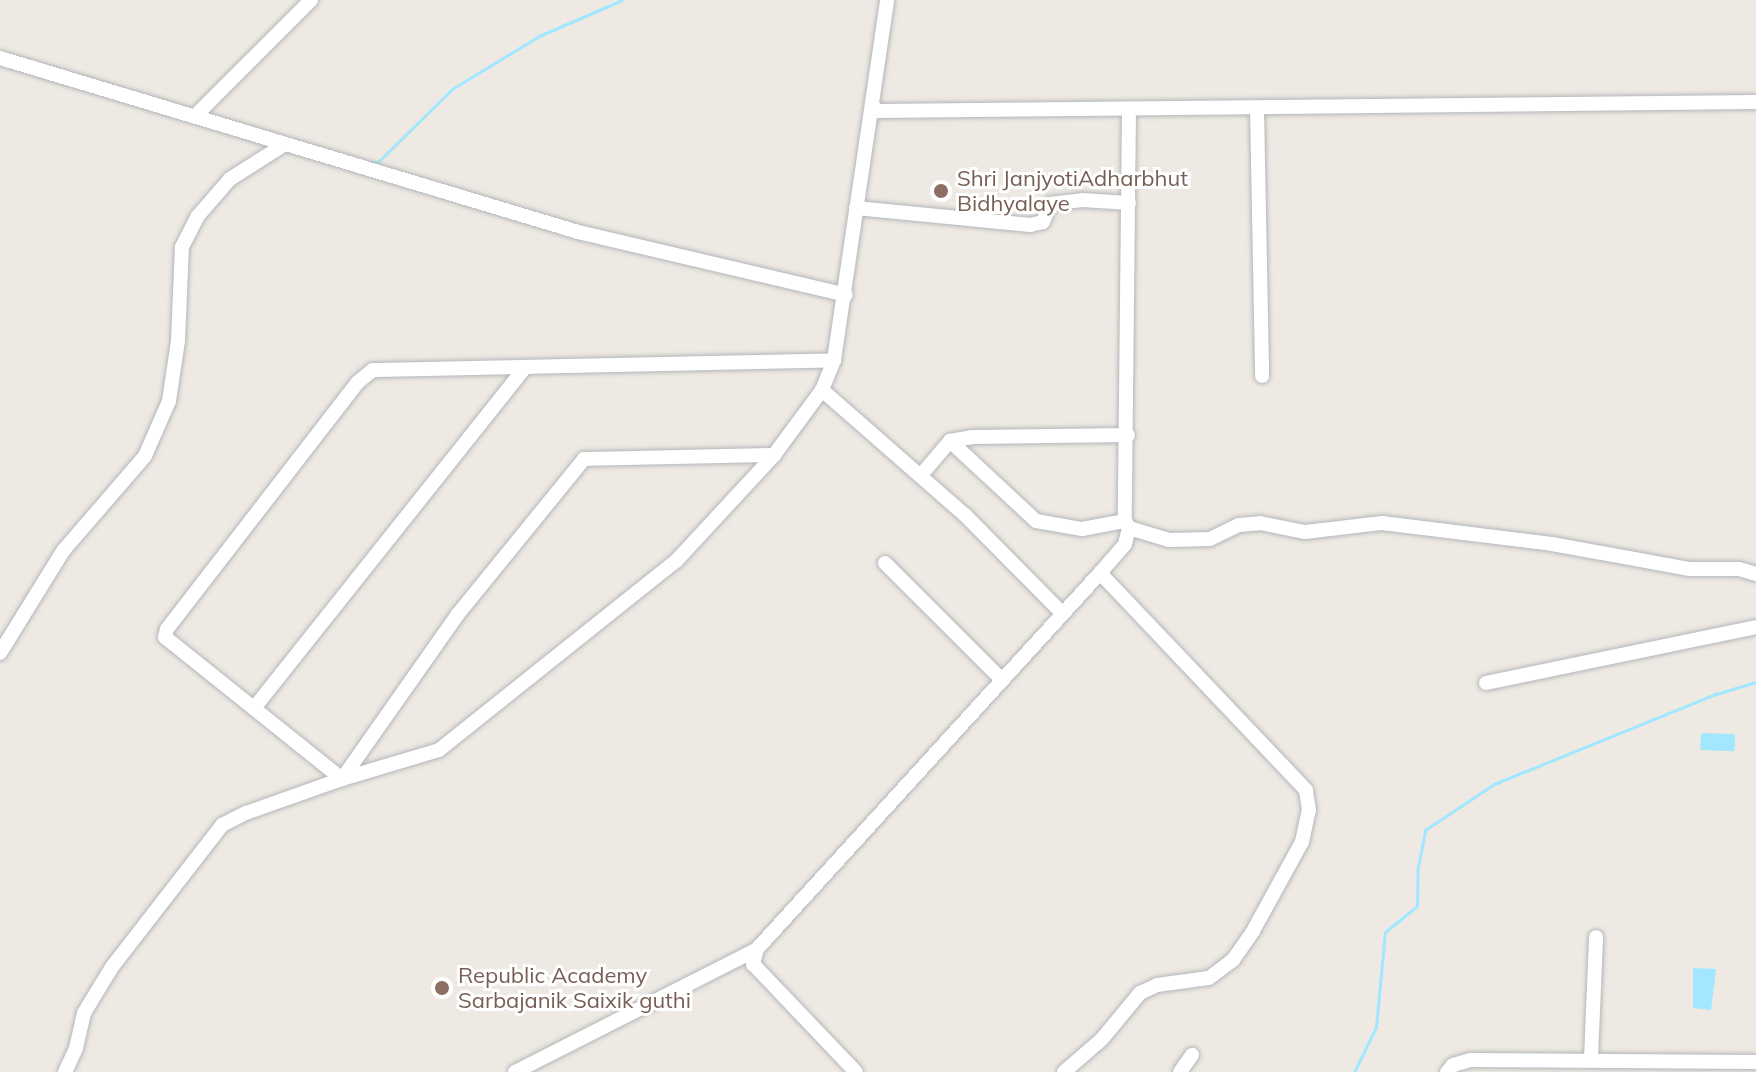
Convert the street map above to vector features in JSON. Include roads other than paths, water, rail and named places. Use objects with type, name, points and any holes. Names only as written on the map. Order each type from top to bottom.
[{"type":"street","points":[[195,116],[311,0]]},
{"type":"street","points":[[65,1072],[76,1048],[84,1013],[112,967],[222,825],[246,813],[342,779],[439,750],[594,631],[676,561],[774,455],[822,390],[834,360],[846,295],[887,0]]},
{"type":"street","points":[[0,58],[578,232],[846,295]]},
{"type":"street","points":[[872,104],[877,111],[1756,102]]},
{"type":"street","points":[[1257,108],[1262,376]]},
{"type":"street","points":[[515,1072],[757,949],[1125,544],[1129,109]]},
{"type":"street","points":[[0,653],[63,551],[145,456],[169,401],[178,341],[182,247],[197,217],[230,179],[285,144]]},
{"type":"street","points":[[856,208],[1030,225],[1043,222],[1050,204],[1082,200],[1129,203]]},
{"type":"street","points":[[342,779],[168,640],[165,633],[358,382],[373,370],[834,360]]},
{"type":"street","points":[[255,707],[525,367]]},
{"type":"street","points":[[822,390],[921,475],[1062,613]]},
{"type":"street","points":[[921,475],[950,441],[973,437],[1128,435]]},
{"type":"street","points":[[950,441],[1036,521],[1082,529],[1127,524],[1169,540],[1210,539],[1239,525],[1260,523],[1305,532],[1382,523],[1552,544],[1690,569],[1739,569],[1756,574]]},
{"type":"street","points":[[342,779],[458,614],[584,459],[774,455]]},
{"type":"street","points":[[885,563],[1002,680]]},
{"type":"street","points":[[1064,1072],[1102,1039],[1140,993],[1157,985],[1209,978],[1233,960],[1253,931],[1302,842],[1309,810],[1306,790],[1100,573]]},
{"type":"street","points":[[1486,683],[1756,627]]},
{"type":"street","points":[[1596,937],[1596,1063]]},
{"type":"street","points":[[757,949],[753,964],[856,1072]]},
{"type":"street","points":[[1180,1072],[1192,1055]]},
{"type":"street","points":[[1447,1072],[1453,1065],[1471,1060],[1756,1062]]},
{"type":"water","points":[[1701,733],[1735,734],[1734,751],[1700,750]]},
{"type":"water","points":[[1693,968],[1716,969],[1711,1010],[1693,1008]]},
{"type":"waterway","points":[[370,162],[378,162],[452,89],[539,36],[622,0]]},
{"type":"waterway","points":[[1354,1072],[1376,1027],[1385,932],[1417,906],[1418,867],[1425,830],[1494,784],[1716,694],[1756,682]]},
{"type":"place","name":"Shri JanjyotiAdharbhut Bidhyalaye","points":[[941,191]]},
{"type":"place","name":"Republic Academy Sarbajanik Saixik guthi","points":[[442,988]]}]
